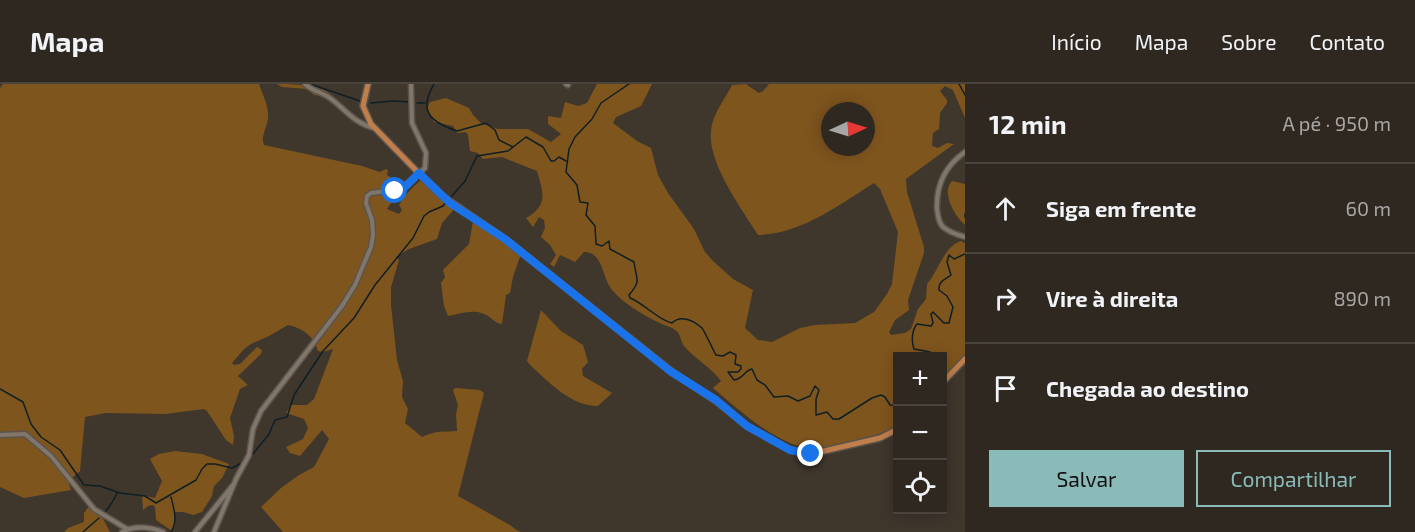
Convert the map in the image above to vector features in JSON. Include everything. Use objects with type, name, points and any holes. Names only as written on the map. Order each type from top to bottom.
[{"type":"main road","points":[[368,84],[363,106],[374,129],[450,203],[505,239],[670,371],[716,400],[747,426],[796,452],[811,454],[880,438],[893,431]]},
{"type":"main road","points":[[947,378],[965,359]]},
{"type":"street","points":[[305,84],[327,96],[356,121],[374,129]]},
{"type":"street","points":[[214,532],[249,455],[253,429],[261,411],[342,306],[363,269],[373,235],[372,220],[366,203],[367,196],[371,193],[401,189],[425,168],[427,156],[412,123],[411,84]]},
{"type":"street","points":[[965,152],[943,175],[938,189],[937,206],[938,218],[943,226],[965,237]]},
{"type":"street","points":[[0,435],[21,432],[25,434],[51,456],[94,509],[125,531],[143,528],[163,532]]},
{"type":"street","points":[[195,532],[229,487],[235,483]]},
{"type":"shaded area","points":[[3,84],[259,84],[268,113],[263,138],[264,145],[380,172],[388,170],[387,175],[396,181],[398,178],[401,180],[397,191],[402,196],[390,204],[387,209],[399,214],[402,210],[399,205],[401,201],[425,177],[434,188],[457,206],[442,223],[437,239],[409,249],[396,257],[399,260],[391,287],[391,305],[397,360],[403,381],[402,397],[408,409],[405,423],[422,437],[436,432],[457,431],[458,405],[453,390],[455,388],[480,390],[484,393],[458,496],[522,532],[283,532],[261,507],[281,488],[314,467],[329,439],[322,430],[300,456],[290,453],[286,447],[303,439],[308,428],[304,419],[286,413],[291,405],[307,405],[314,399],[333,349],[318,351],[314,341],[307,334],[288,325],[251,344],[232,363],[240,364],[257,347],[262,350],[261,354],[238,376],[248,385],[240,389],[230,418],[234,436],[233,445],[226,440],[204,409],[165,414],[106,413],[85,417],[80,471],[68,481],[71,490],[24,498],[0,487],[0,88]]},
{"type":"shaded area","points":[[277,84],[316,87],[323,89],[332,97],[314,95],[307,89],[282,87]]},
{"type":"shaded area","points":[[597,84],[652,84],[641,106],[616,117],[613,123],[637,141],[651,148],[658,175],[694,229],[705,252],[733,279],[753,290],[745,328],[758,340],[772,342],[800,328],[855,323],[874,312],[892,284],[898,232],[880,189],[874,183],[804,224],[789,230],[758,235],[727,185],[714,157],[711,143],[714,119],[732,85],[746,84],[759,93],[769,84],[965,84],[965,118],[953,90],[945,86],[940,91],[947,103],[940,113],[939,129],[933,133],[932,146],[938,148],[947,143],[954,144],[906,179],[907,192],[924,253],[908,300],[909,310],[895,320],[889,332],[891,335],[905,333],[911,329],[918,309],[926,299],[927,284],[950,248],[961,241],[965,243],[965,356],[947,376],[947,352],[893,352],[893,428],[879,434],[819,449],[805,448],[791,443],[762,428],[713,388],[721,381],[684,346],[677,331],[641,313],[614,292],[595,256],[584,252],[575,262],[560,255],[554,267],[550,264],[556,255],[541,237],[545,228],[544,220],[539,217],[533,227],[526,218],[541,203],[542,192],[537,171],[502,157],[483,159],[478,153],[470,151],[466,132],[457,133],[453,126],[434,122],[427,108],[430,102],[446,98],[469,108],[482,124],[498,129],[528,129],[551,142],[561,134],[548,124],[548,116],[561,118],[565,102],[578,106],[587,103]]},
{"type":"shaded area","points":[[952,181],[965,184],[965,225],[950,204],[948,191]]},
{"type":"shaded area","points":[[474,216],[523,248],[510,293],[506,295],[502,324],[487,315],[475,312],[448,316],[444,306],[441,283],[445,277],[443,270],[469,244]]},
{"type":"shaded area","points":[[541,310],[561,331],[583,345],[588,362],[582,369],[583,376],[612,393],[598,406],[570,398],[553,386],[527,361]]},
{"type":"shaded area","points":[[175,451],[202,454],[229,464],[222,478],[214,486],[212,496],[202,512],[193,515],[174,512],[175,525],[172,531],[156,520],[153,505],[143,510],[142,495],[155,498],[162,481],[150,459],[159,454]]},
{"type":"shaded area","points":[[90,505],[101,515],[110,532],[64,532],[84,522],[84,513]]},
{"type":"waterway","points":[[310,84],[363,102]]},
{"type":"waterway","points":[[434,84],[429,93],[427,108],[429,114],[440,124],[457,131],[486,123],[495,130],[499,140],[513,147]]},
{"type":"waterway","points":[[629,84],[601,103],[592,119],[575,137],[569,149],[566,172],[577,185],[580,202],[588,203],[586,215],[595,226],[596,244],[602,246],[609,241],[610,249],[634,262],[637,283],[629,295],[630,298],[672,323],[683,319],[699,325],[716,355],[723,356],[730,352],[736,355],[735,364],[741,366],[741,369],[738,372],[728,372],[734,380],[752,369],[757,380],[765,385],[774,397],[788,396],[798,401],[810,396],[815,386],[819,390],[816,399],[816,415],[827,412],[833,419],[839,419],[872,398],[881,395],[893,405]]},
{"type":"waterway","points":[[959,84],[965,95]]},
{"type":"waterway","points":[[371,103],[410,102]]},
{"type":"waterway","points":[[417,103],[425,103]]},
{"type":"waterway","points":[[451,197],[465,181],[477,156],[508,151],[526,137],[543,147],[551,161],[559,157],[566,161]]},
{"type":"waterway","points":[[253,454],[269,434],[275,420],[287,417],[294,395],[323,351],[354,318],[375,285],[413,238],[424,216],[446,202]]},
{"type":"waterway","points":[[930,352],[914,349],[912,339],[914,329],[917,324],[931,326],[933,312],[944,323],[949,323],[953,307],[939,287],[951,275],[947,262],[949,255],[954,259],[965,254]]},
{"type":"waterway","points":[[0,389],[23,402],[31,424],[41,437],[60,450],[84,485],[100,486],[120,493],[145,496],[156,503],[196,480],[207,464],[232,468],[244,462]]},
{"type":"waterway","points":[[104,514],[117,493]]},
{"type":"waterway","points":[[171,497],[175,519],[171,532]]},
{"type":"waterway","points":[[83,532],[99,518]]},
{"type":"route","points":[[395,191],[406,186],[419,173],[438,194],[505,239],[670,371],[716,400],[747,426],[770,440],[790,450],[811,454]]}]
